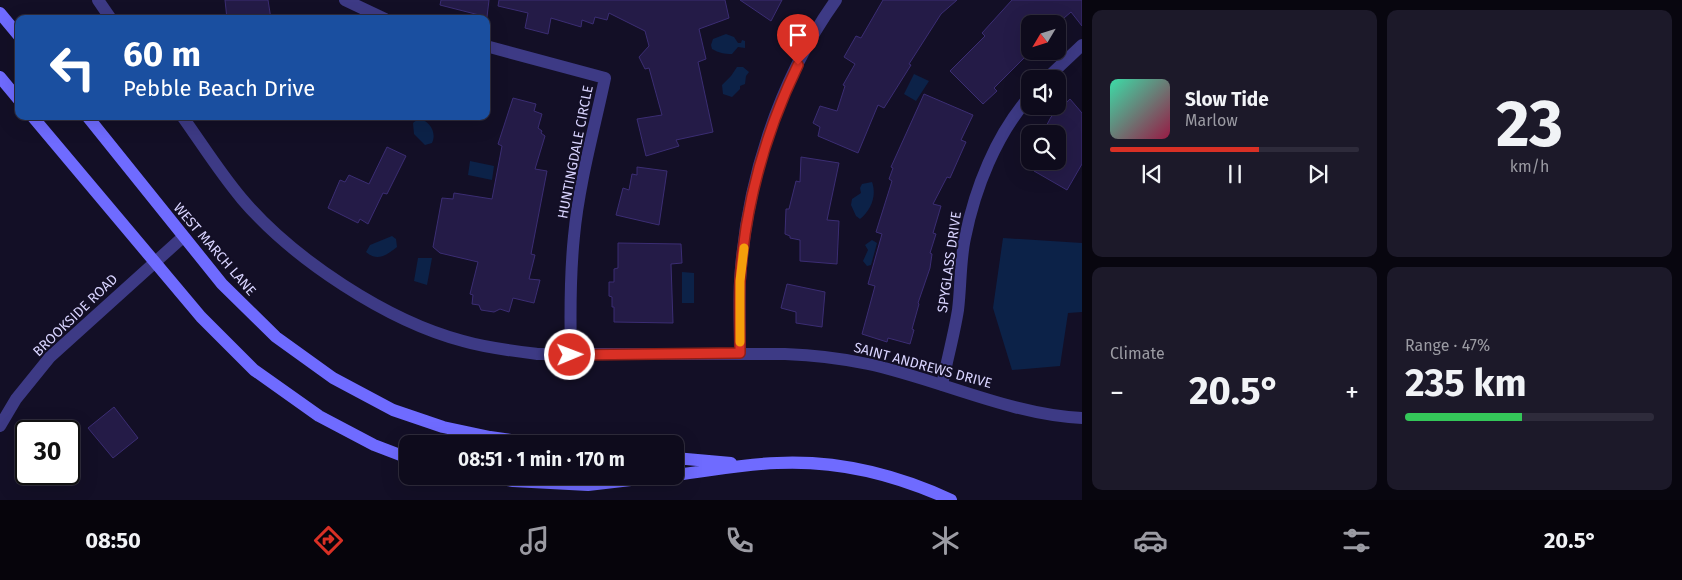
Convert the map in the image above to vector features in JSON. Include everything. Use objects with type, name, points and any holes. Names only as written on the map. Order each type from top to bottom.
[{"type":"street","points":[[98,0],[108,15]]},
{"type":"street","points":[[345,0],[377,15]]},
{"type":"street","points":[[740,353],[740,281],[746,230],[755,182],[769,132],[785,92],[805,51],[836,0]]},
{"type":"street","points":[[0,13],[15,31]]},
{"type":"street","points":[[1055,70],[1082,44]]},
{"type":"street","name":"HUNTINGDALE CIRCLE","points":[[490,47],[605,78],[582,183],[574,235],[570,290],[570,355]]},
{"type":"street","points":[[0,77],[15,95]]},
{"type":"street","name":"SPYGLASS DRIVE","points":[[942,385],[958,309],[965,239],[974,201],[988,164],[1006,130],[1021,109]]},
{"type":"street","points":[[35,120],[201,317],[254,370],[320,416],[374,445],[399,455]]},
{"type":"street","name":"WEST MARCH LANE","points":[[90,120],[222,284],[276,337],[333,378],[393,410],[443,427],[481,435]]},
{"type":"street","name":"SAINT ANDREWS DRIVE","points":[[185,120],[241,198],[268,227],[301,255],[335,279],[391,312],[418,325],[462,341],[497,349],[538,354],[740,353],[824,356],[868,364],[1033,412],[1082,418]]},
{"type":"street","name":"BROOKSIDE ROAD","points":[[0,426],[16,399],[50,356],[183,237]]},
{"type":"street","points":[[684,459],[753,465]]},
{"type":"street","points":[[684,474],[778,463],[830,464],[874,471],[922,487],[951,500]]},
{"type":"water","points":[[726,34],[734,37],[738,43],[741,43],[742,40],[745,41],[745,48],[738,47],[732,54],[712,49],[713,39]]},
{"type":"water","points":[[737,67],[743,67],[749,72],[746,76],[745,84],[740,86],[740,89],[732,97],[723,94],[722,85]]},
{"type":"water","points":[[914,74],[929,81],[916,101],[904,94]]},
{"type":"water","points":[[417,120],[422,120],[429,124],[434,135],[432,143],[425,145],[414,134],[413,123]]},
{"type":"water","points":[[470,161],[494,166],[492,180],[468,175]]},
{"type":"water","points":[[872,182],[874,192],[872,202],[860,219],[856,216],[851,205],[852,199],[861,193],[860,188],[862,184]]},
{"type":"water","points":[[392,236],[396,239],[397,247],[389,253],[374,257],[366,252],[370,245]]},
{"type":"water","points":[[1003,238],[1082,243],[1082,312],[1068,313],[1060,366],[1012,370],[993,308]]},
{"type":"water","points":[[872,240],[877,243],[871,265],[867,266],[863,261],[868,250],[865,245]]},
{"type":"water","points":[[418,258],[432,258],[427,285],[414,281]]},
{"type":"water","points":[[682,272],[694,273],[694,303],[682,303]]},
{"type":"building","points":[[225,0],[268,0],[270,15],[227,15]]},
{"type":"building","points":[[441,0],[489,0],[487,15],[479,15],[440,5]]},
{"type":"building","points":[[499,0],[725,0],[729,18],[699,29],[706,59],[698,62],[713,132],[676,140],[679,146],[646,156],[637,119],[662,115],[649,68],[645,69],[639,57],[649,46],[645,31],[609,13],[607,20],[595,17],[593,24],[582,20],[581,27],[551,18],[548,34],[525,28],[528,13],[498,6]]},
{"type":"building","points":[[740,0],[782,0],[771,21]]},
{"type":"building","points":[[883,0],[957,0],[941,14],[884,108],[878,105],[858,153],[818,136],[820,127],[813,123],[820,106],[837,111],[845,86],[843,85],[855,64],[844,57],[856,36],[861,38]]},
{"type":"building","points":[[1012,0],[1082,0],[1082,26],[1071,12],[1066,16],[1021,15],[1022,60],[994,88],[997,91],[983,104],[950,71],[985,36],[982,33]]},
{"type":"building","points":[[924,94],[973,115],[961,140],[966,142],[950,178],[947,177],[933,204],[941,206],[933,233],[936,234],[930,253],[932,254],[930,268],[918,303],[910,344],[888,338],[887,342],[862,334],[875,286],[868,284],[882,234],[876,232],[892,181],[889,179],[893,168],[891,167]]},
{"type":"building","points":[[513,98],[536,104],[534,111],[542,114],[538,128],[545,136],[535,169],[547,171],[531,254],[535,255],[529,279],[540,280],[534,303],[513,298],[509,312],[500,309],[494,312],[481,310],[479,305],[472,304],[473,295],[470,294],[478,262],[440,253],[433,247],[442,198],[453,199],[454,193],[492,199],[502,146],[498,144]]},
{"type":"building","points":[[1070,99],[1082,113],[1082,164],[1067,190],[1034,171],[1066,170],[1066,125],[1047,125],[1053,115],[1066,115],[1066,103]]},
{"type":"building","points":[[387,147],[406,156],[387,194],[383,193],[368,224],[360,219],[358,223],[328,208],[340,180],[345,182],[349,175],[369,184]]},
{"type":"building","points":[[801,157],[839,163],[827,220],[839,221],[837,264],[800,261],[800,240],[790,238],[790,236],[785,234],[786,209],[789,209],[796,181],[800,182]]},
{"type":"building","points":[[637,167],[667,171],[659,225],[616,215],[623,188],[629,190],[632,174],[637,175]]},
{"type":"building","points":[[618,243],[681,244],[682,263],[671,264],[673,323],[614,322],[614,307],[612,307],[612,297],[609,296],[609,282],[614,282],[614,269],[618,268]]},
{"type":"building","points":[[787,284],[825,292],[822,327],[796,323],[796,312],[781,308]]},
{"type":"building","points":[[114,407],[138,438],[113,458],[88,428]]},
{"type":"slow traffic","points":[[740,342],[740,281],[744,248]]},
{"type":"route","points":[[570,355],[740,353],[740,281],[746,230],[755,182],[769,132],[798,65]]}]
